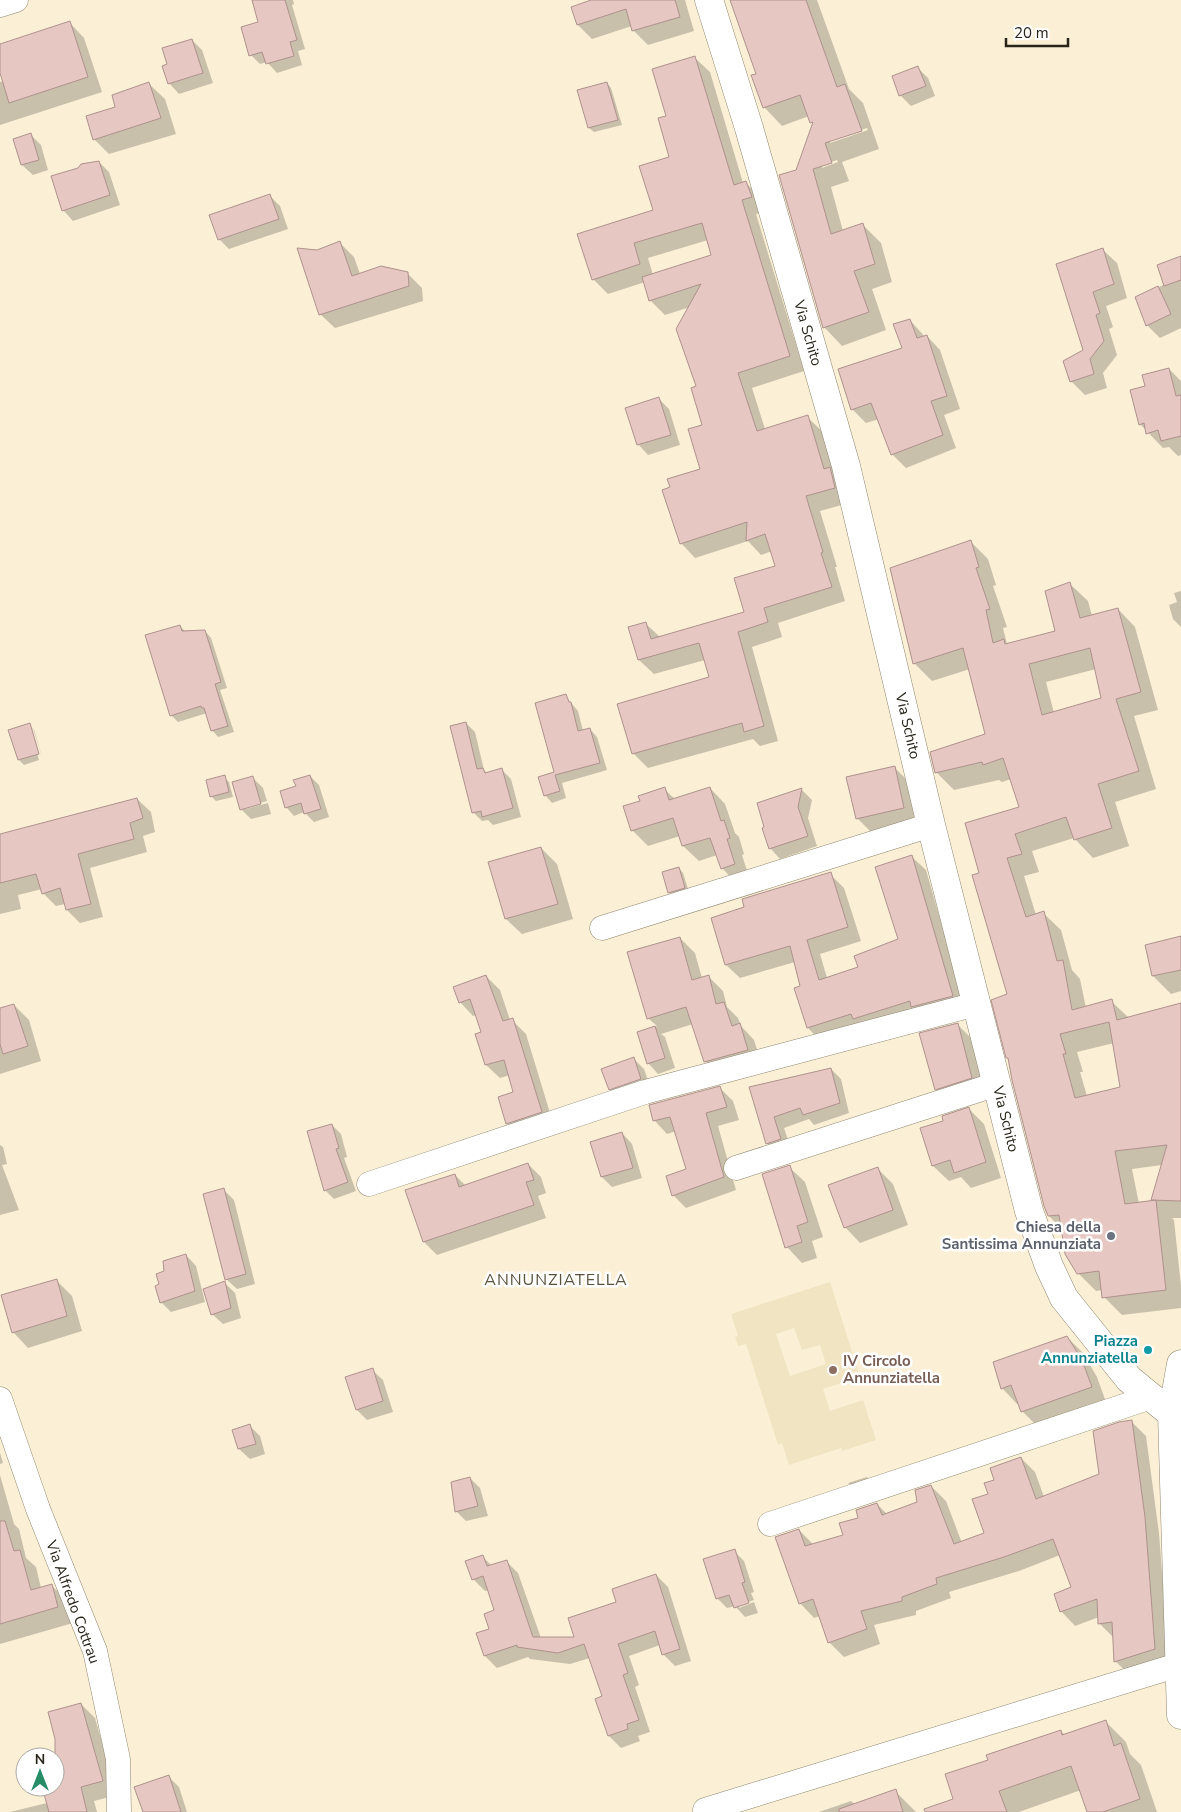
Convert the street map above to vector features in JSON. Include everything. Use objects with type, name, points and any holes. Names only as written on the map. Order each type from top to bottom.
[{"type":"street","points":[[0,5],[16,0]]},
{"type":"street","name":"Via Schito","points":[[708,0],[749,128],[846,466],[931,825],[1029,1211],[1049,1266],[1064,1298],[1129,1379],[1172,1414]]},
{"type":"street","points":[[602,928],[931,825]]},
{"type":"street","points":[[369,1184],[645,1092],[976,1004]]},
{"type":"street","points":[[736,1168],[997,1084]]},
{"type":"street","points":[[1181,1364],[1172,1414],[1178,1494],[1178,1665],[1181,1716]]},
{"type":"street","points":[[770,1524],[1151,1397]]},
{"type":"street","name":"Via Alfredo Cottrau","points":[[0,1399],[38,1509],[94,1651],[118,1759],[119,1812]]},
{"type":"street","points":[[705,1810],[1178,1665]]},
{"type":"shaded area","name":"IV Circolo Annunziatella","points":[[830,1282],[860,1377],[823,1389],[830,1411],[863,1400],[876,1440],[842,1451],[841,1448],[789,1465],[782,1443],[778,1445],[746,1344],[738,1346],[735,1337],[738,1336],[731,1314]],"holes":[[[794,1328],[802,1350],[820,1345],[826,1364],[790,1376],[776,1334]]]},
{"type":"building","points":[[252,0],[285,0],[297,40],[290,42],[294,56],[266,64],[262,52],[249,56],[241,27],[258,22]]},
{"type":"building","points":[[591,0],[675,0],[680,17],[632,31],[626,9],[577,25],[571,7]]},
{"type":"building","points":[[730,0],[806,0],[837,87],[845,84],[862,131],[825,143],[832,163],[813,169],[831,234],[863,223],[875,264],[854,271],[869,312],[823,328],[779,175],[796,170],[813,122],[810,123],[800,95],[763,108],[751,75],[756,74]]},
{"type":"building","points":[[70,21],[88,77],[9,103],[0,73],[0,44]]},
{"type":"building","points":[[192,39],[203,73],[168,84],[162,66],[167,64],[162,48]]},
{"type":"building","points":[[695,56],[734,185],[746,181],[752,197],[742,200],[790,356],[738,373],[757,431],[808,415],[824,469],[830,467],[835,488],[806,496],[832,587],[764,608],[768,622],[738,632],[764,726],[744,732],[742,723],[632,754],[617,704],[709,677],[699,643],[638,660],[628,627],[646,622],[651,639],[744,612],[734,578],[775,566],[765,534],[746,541],[747,522],[680,544],[662,490],[670,487],[667,479],[700,469],[688,429],[702,425],[691,388],[696,386],[676,329],[701,284],[649,301],[642,277],[711,255],[702,223],[634,243],[640,264],[592,280],[577,234],[653,210],[639,166],[669,157],[658,118],[666,116],[652,69]]},
{"type":"building","points":[[918,66],[926,86],[899,96],[892,76]]},
{"type":"building","points":[[149,82],[161,118],[93,140],[86,116],[115,107],[112,95]]},
{"type":"building","points":[[607,82],[618,120],[588,128],[577,90]]},
{"type":"building","points":[[31,133],[39,160],[21,165],[13,139]]},
{"type":"building","points":[[99,161],[110,195],[62,211],[51,176],[78,168],[81,164]]},
{"type":"building","points":[[270,194],[279,219],[218,240],[209,215]]},
{"type":"building","points":[[340,241],[352,276],[381,266],[408,272],[409,286],[319,315],[297,248],[317,250]]},
{"type":"building","points":[[1103,248],[1114,284],[1093,292],[1100,313],[1096,315],[1104,341],[1090,359],[1094,374],[1070,382],[1063,361],[1083,350],[1056,264]]},
{"type":"building","points":[[1181,256],[1181,280],[1164,286],[1157,265]]},
{"type":"building","points":[[1158,286],[1171,314],[1146,326],[1135,297]]},
{"type":"building","points":[[910,319],[917,338],[927,335],[947,396],[931,401],[943,435],[891,455],[871,403],[851,410],[838,369],[902,348],[893,324]]},
{"type":"building","points":[[1169,368],[1176,396],[1181,395],[1181,436],[1161,441],[1158,430],[1146,434],[1144,423],[1139,425],[1130,390],[1145,386],[1142,375]]},
{"type":"building","points":[[659,397],[671,435],[637,445],[625,408]]},
{"type":"building","points":[[971,540],[979,567],[976,568],[990,609],[986,610],[993,643],[1004,639],[1005,644],[1055,631],[1045,591],[1070,582],[1080,618],[1118,608],[1141,692],[1116,699],[1139,771],[1098,784],[1112,828],[1074,840],[1066,817],[1015,834],[1022,854],[1007,858],[1026,917],[1044,911],[1057,961],[1063,960],[1072,1010],[1112,999],[1117,1020],[1181,1003],[1181,1201],[1156,1200],[1166,1290],[1102,1298],[1099,1271],[1077,1274],[1065,1254],[1059,1215],[1048,1216],[1044,1206],[1008,1058],[1006,1058],[991,1000],[1007,994],[972,875],[979,873],[965,823],[1019,807],[1003,758],[983,765],[982,762],[935,773],[930,752],[985,734],[963,648],[913,664],[890,568]],"holes":[[[1090,648],[1101,698],[1042,715],[1029,664]],[[1109,1022],[1120,1087],[1075,1098],[1063,1054],[1066,1054],[1060,1034]],[[1167,1145],[1151,1200],[1155,1200],[1125,1204],[1115,1151]]]},
{"type":"building","points":[[180,625],[182,631],[205,630],[221,682],[215,684],[228,726],[211,731],[204,708],[201,706],[170,716],[145,635]]},
{"type":"building","points":[[566,694],[569,702],[571,702],[578,731],[590,728],[600,763],[555,775],[560,791],[544,796],[538,777],[554,772],[535,703]]},
{"type":"building","points":[[466,722],[477,769],[483,768],[485,773],[502,768],[513,808],[482,817],[481,811],[472,813],[450,726]]},
{"type":"building","points":[[30,723],[39,754],[18,760],[8,730]]},
{"type":"building","points":[[895,766],[904,808],[856,819],[846,777]]},
{"type":"building","points":[[225,775],[229,792],[210,797],[206,780]]},
{"type":"building","points":[[310,775],[321,809],[304,814],[301,803],[285,808],[280,791],[296,786],[293,780]]},
{"type":"building","points":[[253,776],[261,804],[240,810],[232,782]]},
{"type":"building","points":[[665,787],[669,800],[710,787],[721,821],[724,820],[730,838],[727,839],[735,864],[721,869],[710,838],[682,846],[673,818],[631,831],[623,806],[640,801],[638,796]]},
{"type":"building","points":[[802,788],[798,807],[808,836],[769,849],[757,803]]},
{"type":"building","points":[[137,798],[143,818],[130,823],[134,839],[78,854],[91,904],[66,910],[60,888],[42,894],[36,874],[0,883],[0,834]]},
{"type":"building","points":[[541,847],[558,904],[505,919],[488,862]]},
{"type":"building","points":[[912,855],[953,996],[911,1007],[910,1001],[853,1019],[851,1014],[807,1028],[794,988],[800,986],[790,946],[725,965],[711,918],[744,907],[742,899],[831,872],[848,927],[807,940],[819,980],[858,967],[854,956],[898,939],[875,867]]},
{"type":"building","points":[[679,867],[685,888],[668,893],[662,872]]},
{"type":"building","points":[[1181,936],[1181,970],[1152,976],[1145,945]]},
{"type":"building","points":[[680,937],[692,980],[709,975],[716,1004],[724,1002],[732,1026],[740,1023],[748,1050],[704,1062],[686,1007],[647,1019],[627,952]]},
{"type":"building","points":[[486,975],[503,1021],[513,1018],[542,1112],[506,1124],[498,1097],[513,1092],[504,1060],[485,1065],[475,1034],[481,1032],[470,999],[459,1003],[453,987]]},
{"type":"building","points":[[14,1004],[28,1046],[3,1054],[0,1044],[0,1008]]},
{"type":"building","points":[[958,1023],[972,1078],[935,1090],[919,1033]]},
{"type":"building","points":[[655,1026],[665,1058],[647,1064],[637,1032]]},
{"type":"building","points":[[634,1057],[641,1079],[609,1090],[601,1069]]},
{"type":"building","points":[[831,1068],[840,1103],[803,1115],[800,1108],[774,1117],[781,1139],[766,1144],[749,1087]]},
{"type":"building","points":[[720,1086],[727,1107],[706,1113],[724,1177],[672,1196],[666,1176],[686,1169],[670,1117],[653,1121],[649,1105]]},
{"type":"building","points":[[969,1107],[986,1162],[954,1173],[950,1160],[932,1166],[920,1128],[943,1121],[942,1116]]},
{"type":"building","points":[[332,1124],[339,1148],[336,1149],[348,1182],[324,1191],[307,1131]]},
{"type":"building","points":[[622,1132],[633,1168],[601,1177],[590,1142]]},
{"type":"building","points":[[528,1163],[534,1180],[526,1182],[534,1205],[423,1242],[405,1190],[455,1174],[459,1187]]},
{"type":"building","points":[[790,1165],[808,1222],[797,1226],[802,1242],[785,1248],[762,1174]]},
{"type":"building","points":[[878,1167],[893,1210],[844,1228],[828,1185]]},
{"type":"building","points":[[224,1188],[246,1274],[225,1280],[203,1194]]},
{"type":"building","points":[[186,1254],[195,1291],[160,1303],[155,1286],[159,1284],[156,1274],[164,1271],[163,1261]]},
{"type":"building","points":[[57,1279],[67,1316],[12,1333],[1,1295]]},
{"type":"building","points":[[225,1281],[231,1308],[211,1315],[203,1289]]},
{"type":"building","points":[[1067,1336],[1082,1360],[1092,1387],[1021,1412],[1011,1385],[1001,1389],[993,1362]]},
{"type":"building","points":[[373,1368],[383,1401],[356,1410],[345,1377]]},
{"type":"building","points":[[1132,1420],[1145,1517],[1155,1649],[1114,1662],[1112,1622],[1098,1624],[1097,1599],[1060,1612],[1054,1594],[1071,1587],[1053,1539],[1004,1557],[936,1578],[937,1584],[902,1597],[902,1601],[861,1611],[867,1629],[828,1643],[813,1599],[799,1604],[775,1537],[799,1529],[805,1546],[843,1535],[839,1523],[858,1518],[856,1510],[877,1503],[882,1515],[917,1502],[915,1490],[931,1485],[954,1544],[984,1533],[972,1499],[988,1494],[984,1483],[994,1480],[990,1468],[1021,1457],[1036,1499],[1099,1474],[1093,1431],[1119,1422]]},
{"type":"building","points":[[250,1424],[256,1444],[238,1449],[232,1430]]},
{"type":"building","points":[[470,1477],[478,1506],[455,1512],[451,1482]]},
{"type":"building","points":[[0,1521],[5,1521],[14,1551],[20,1550],[31,1590],[52,1584],[58,1607],[0,1624]]},
{"type":"building","points":[[735,1549],[745,1582],[742,1583],[749,1603],[734,1608],[729,1595],[716,1599],[703,1559]]},
{"type":"building","points":[[483,1555],[487,1566],[507,1560],[533,1637],[574,1637],[568,1618],[616,1602],[612,1589],[656,1574],[680,1649],[662,1655],[655,1631],[618,1644],[628,1673],[623,1675],[639,1720],[627,1724],[628,1729],[608,1736],[595,1699],[602,1696],[584,1644],[558,1653],[517,1647],[517,1645],[484,1656],[476,1633],[489,1629],[484,1614],[494,1610],[483,1576],[472,1580],[465,1561]]},
{"type":"building","points":[[81,1703],[103,1781],[81,1787],[87,1812],[49,1812],[45,1797],[65,1797],[65,1747],[55,1747],[55,1739],[48,1712]]},
{"type":"building","points":[[1106,1720],[1114,1746],[1121,1743],[1140,1799],[1103,1812],[1087,1812],[1071,1766],[999,1791],[1007,1812],[925,1812],[924,1809],[953,1799],[945,1774],[988,1760],[986,1755],[1061,1730],[1062,1735]]},
{"type":"building","points":[[169,1775],[181,1812],[143,1812],[134,1787]]},
{"type":"building","points":[[896,1789],[903,1812],[839,1812],[839,1809]]},
{"type":"place","name":"Chiesa della Santissima Annunziata","points":[[1111,1236]]},
{"type":"place","name":"Piazza Annunziatella","points":[[1148,1350]]},
{"type":"place","name":"IV Circolo Annunziatella","points":[[833,1370]]},
{"type":"district","name":"ANNUNZIATELLA","points":[[556,1280]]}]
